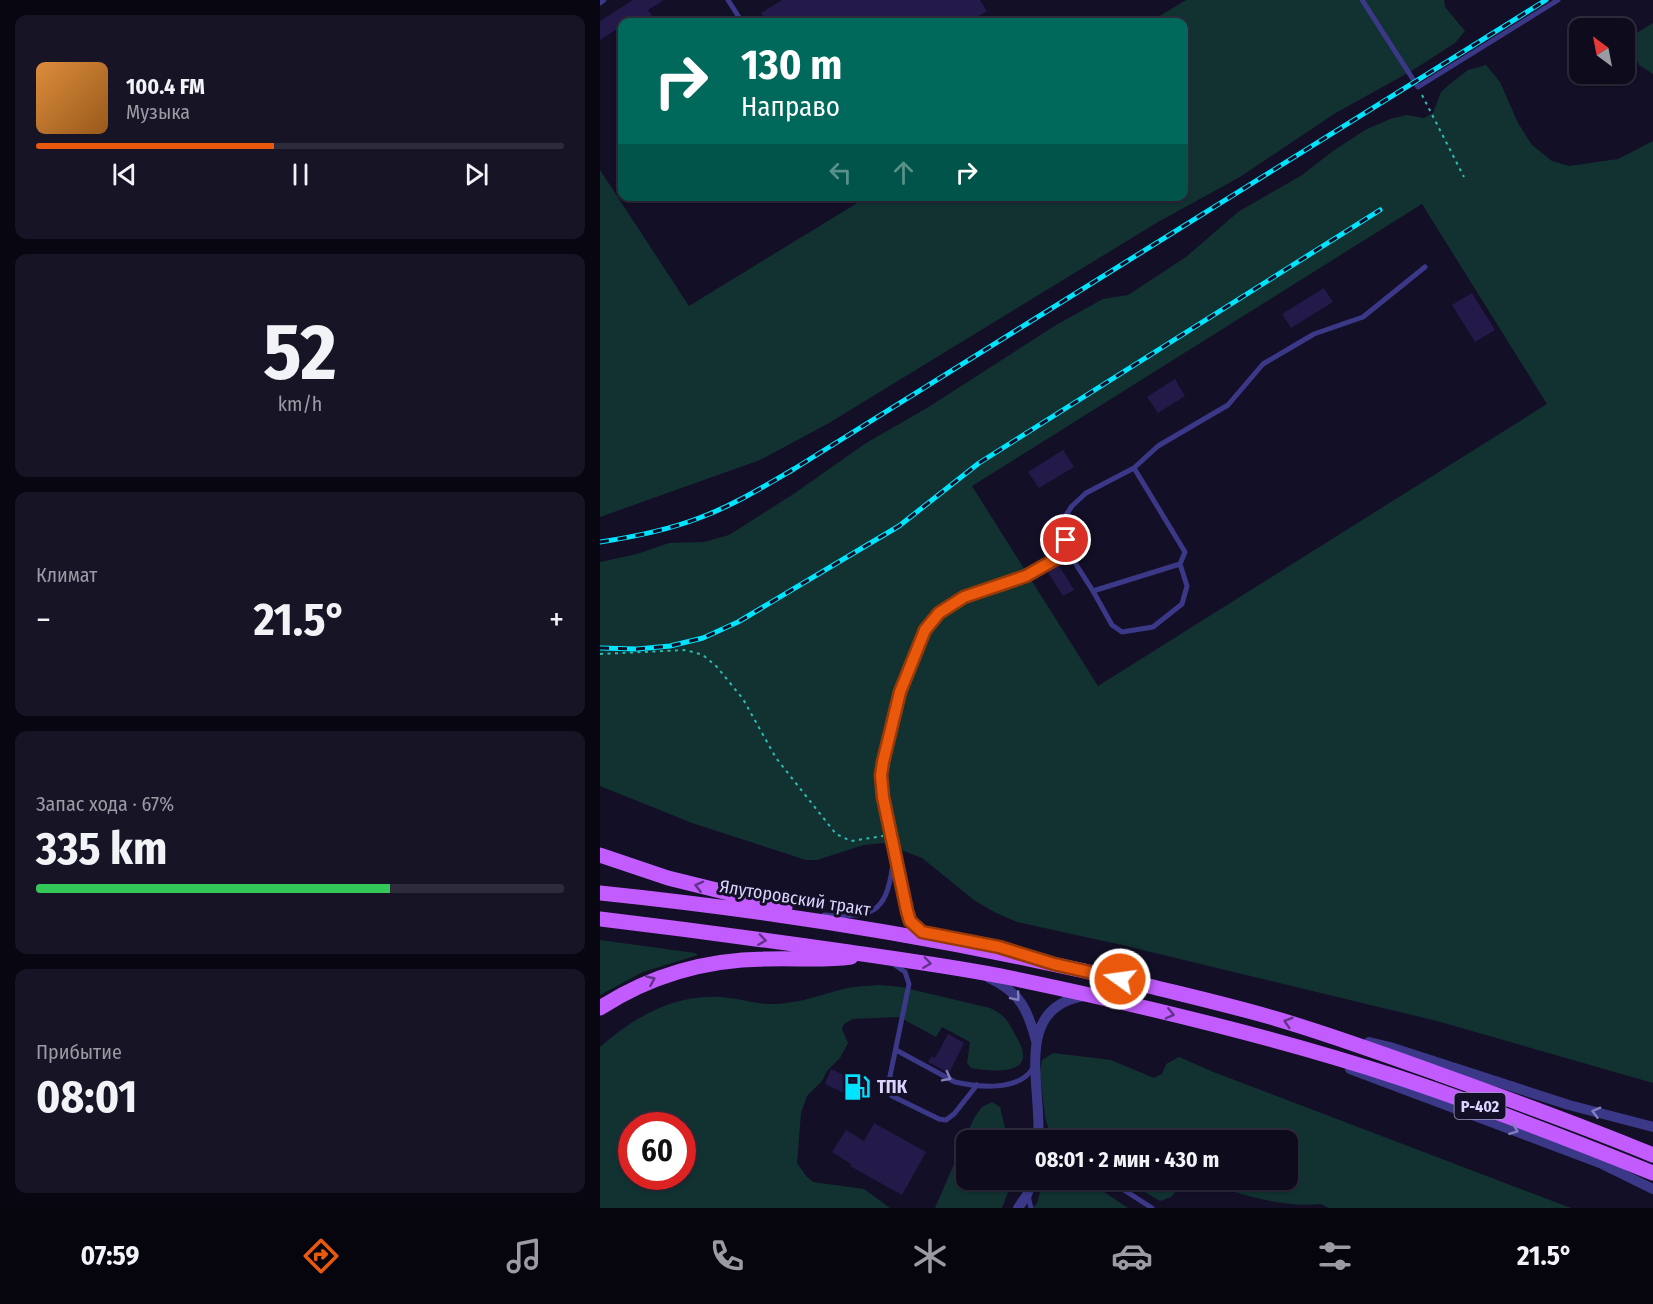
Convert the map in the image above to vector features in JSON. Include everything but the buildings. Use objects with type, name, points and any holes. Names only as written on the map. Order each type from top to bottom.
[{"type":"main road","points":[[600,855],[668,878],[878,931]]},
{"type":"main road","name":"Ялуторовский тракт","points":[[600,893],[751,911],[878,931],[1054,964]]},
{"type":"main road","points":[[751,911],[818,915]]},
{"type":"main road","points":[[600,920],[677,928],[974,971]]},
{"type":"main road","points":[[600,1008],[657,977],[703,965],[767,959],[830,960],[876,956]]},
{"type":"main road","name":"Р-402","points":[[1054,964],[1234,1007],[1310,1029],[1524,1104],[1653,1155]]},
{"type":"main road","name":"Р-402","points":[[974,971],[1090,995],[1227,1028],[1302,1049],[1396,1077],[1584,1145],[1653,1173]]},
{"type":"street","points":[[974,971],[1009,988],[1017,996],[1030,1020],[1036,1042]]},
{"type":"street","points":[[1038,1130],[1036,1042],[1045,1018],[1050,1010],[1068,999],[1090,995]]},
{"type":"street","points":[[1310,1029],[1390,1047],[1569,1105],[1653,1127]]},
{"type":"street","points":[[1302,1049],[1383,1083],[1600,1163],[1653,1189]]},
{"type":"street","points":[[1018,1208],[1029,1190]]},
{"type":"lane","points":[[600,3],[604,0]]},
{"type":"lane","points":[[728,0],[739,18]]},
{"type":"lane","points":[[1362,0],[1418,87],[1558,0]]},
{"type":"lane","points":[[1134,468],[1185,552],[1180,564],[1187,586],[1182,604],[1153,627],[1122,632],[1112,626],[1068,552],[1064,529],[1066,515],[1072,506],[1086,493],[1134,468],[1158,446],[1228,405],[1263,364],[1314,334],[1363,317],[1425,267]]},
{"type":"lane","points":[[1054,964],[999,947],[926,933],[916,928],[907,911],[882,785],[883,762],[900,692],[925,630],[939,613],[964,597],[1026,576],[1068,552]]},
{"type":"lane","points":[[1093,591],[1180,564]]},
{"type":"lane","points":[[818,915],[861,916],[880,905],[890,882],[894,848]]},
{"type":"lane","points":[[876,956],[902,970],[908,980],[888,1090],[892,1096],[939,1119],[946,1120],[954,1114],[976,1084]]},
{"type":"lane","points":[[896,1050],[955,1082],[976,1084],[998,1086],[1011,1083],[1031,1072],[1035,1063]]},
{"type":"lane","points":[[1124,1190],[1152,1208]]},
{"type":"lane","points":[[1027,1195],[1031,1208]]},
{"type":"path","points":[[1418,87],[1464,177]]},
{"type":"path","points":[[600,654],[686,650],[703,655],[717,667],[743,699],[776,758],[836,834],[850,841],[892,835]]},
{"type":"green space","points":[[1186,0],[1444,0],[1445,7],[1465,31],[1455,43],[1413,70],[1334,114],[1240,177],[1158,222],[829,423],[760,460],[600,517],[600,170],[618,201],[620,201],[689,306],[860,201],[1188,201],[1188,18],[1157,18]]},
{"type":"green space","points":[[1653,23],[1653,74],[1639,65],[1635,56],[1635,34]]},
{"type":"green space","points":[[1486,65],[1500,82],[1518,123],[1532,145],[1552,161],[1569,166],[1618,159],[1653,141],[1653,1083],[1437,1021],[1017,922],[974,900],[922,858],[883,843],[864,845],[817,860],[806,860],[692,823],[600,786],[600,562],[637,554],[669,543],[704,542],[729,535],[795,493],[866,443],[927,408],[1056,325],[1103,299],[1128,295],[1186,257],[1238,212],[1302,175],[1365,130],[1390,119],[1407,115],[1424,118],[1433,113],[1441,92],[1468,70]],"holes":[[[1422,204],[1547,404],[1098,686],[972,486]]]},
{"type":"green space","points":[[600,940],[698,955],[643,972],[600,995]]},
{"type":"green space","points":[[880,985],[901,987],[990,1008],[1006,1020],[1022,1050],[1023,1059],[1012,1069],[971,1068],[967,1063],[970,1042],[942,1027],[936,1037],[899,1017],[853,1019],[844,1024],[842,1029],[848,1043],[840,1058],[807,1096],[801,1113],[797,1163],[813,1182],[864,1189],[890,1208],[600,1208],[600,1047],[641,1017],[687,999],[721,997],[776,1004],[848,988]]},
{"type":"green space","points":[[1053,1053],[1111,1060],[1154,1078],[1162,1074],[1166,1064],[1179,1057],[1571,1208],[1329,1208],[1321,1204],[1274,1202],[1242,1194],[1230,1190],[1298,1190],[1298,1130],[1050,1130],[1045,1117],[1040,1073],[1042,1060]]},
{"type":"green space","points":[[992,1102],[1000,1107],[1006,1130],[969,1130],[982,1107]]},
{"type":"green space","points":[[956,1160],[956,1190],[1009,1190],[1002,1208],[935,1208]]},
{"type":"green space","points":[[1041,1190],[1101,1190],[1128,1208],[1033,1208]]},
{"type":"green space","points":[[1142,1190],[1177,1190],[1171,1197],[1160,1201]]},
{"type":"railway","points":[[600,542],[650,533],[687,522],[723,508],[771,483],[1546,0]]},
{"type":"railway","points":[[600,648],[637,649],[670,646],[703,638],[738,622],[899,526],[979,463],[1380,210]]},
{"type":"place","name":"ТПК","points":[[857,1087]]},
{"type":"route","points":[[1066,540],[1068,552],[1026,576],[964,597],[939,613],[925,630],[900,692],[883,762],[881,775],[883,797],[907,911],[910,921],[916,928],[922,932],[999,947],[1054,964],[1120,979]]}]
